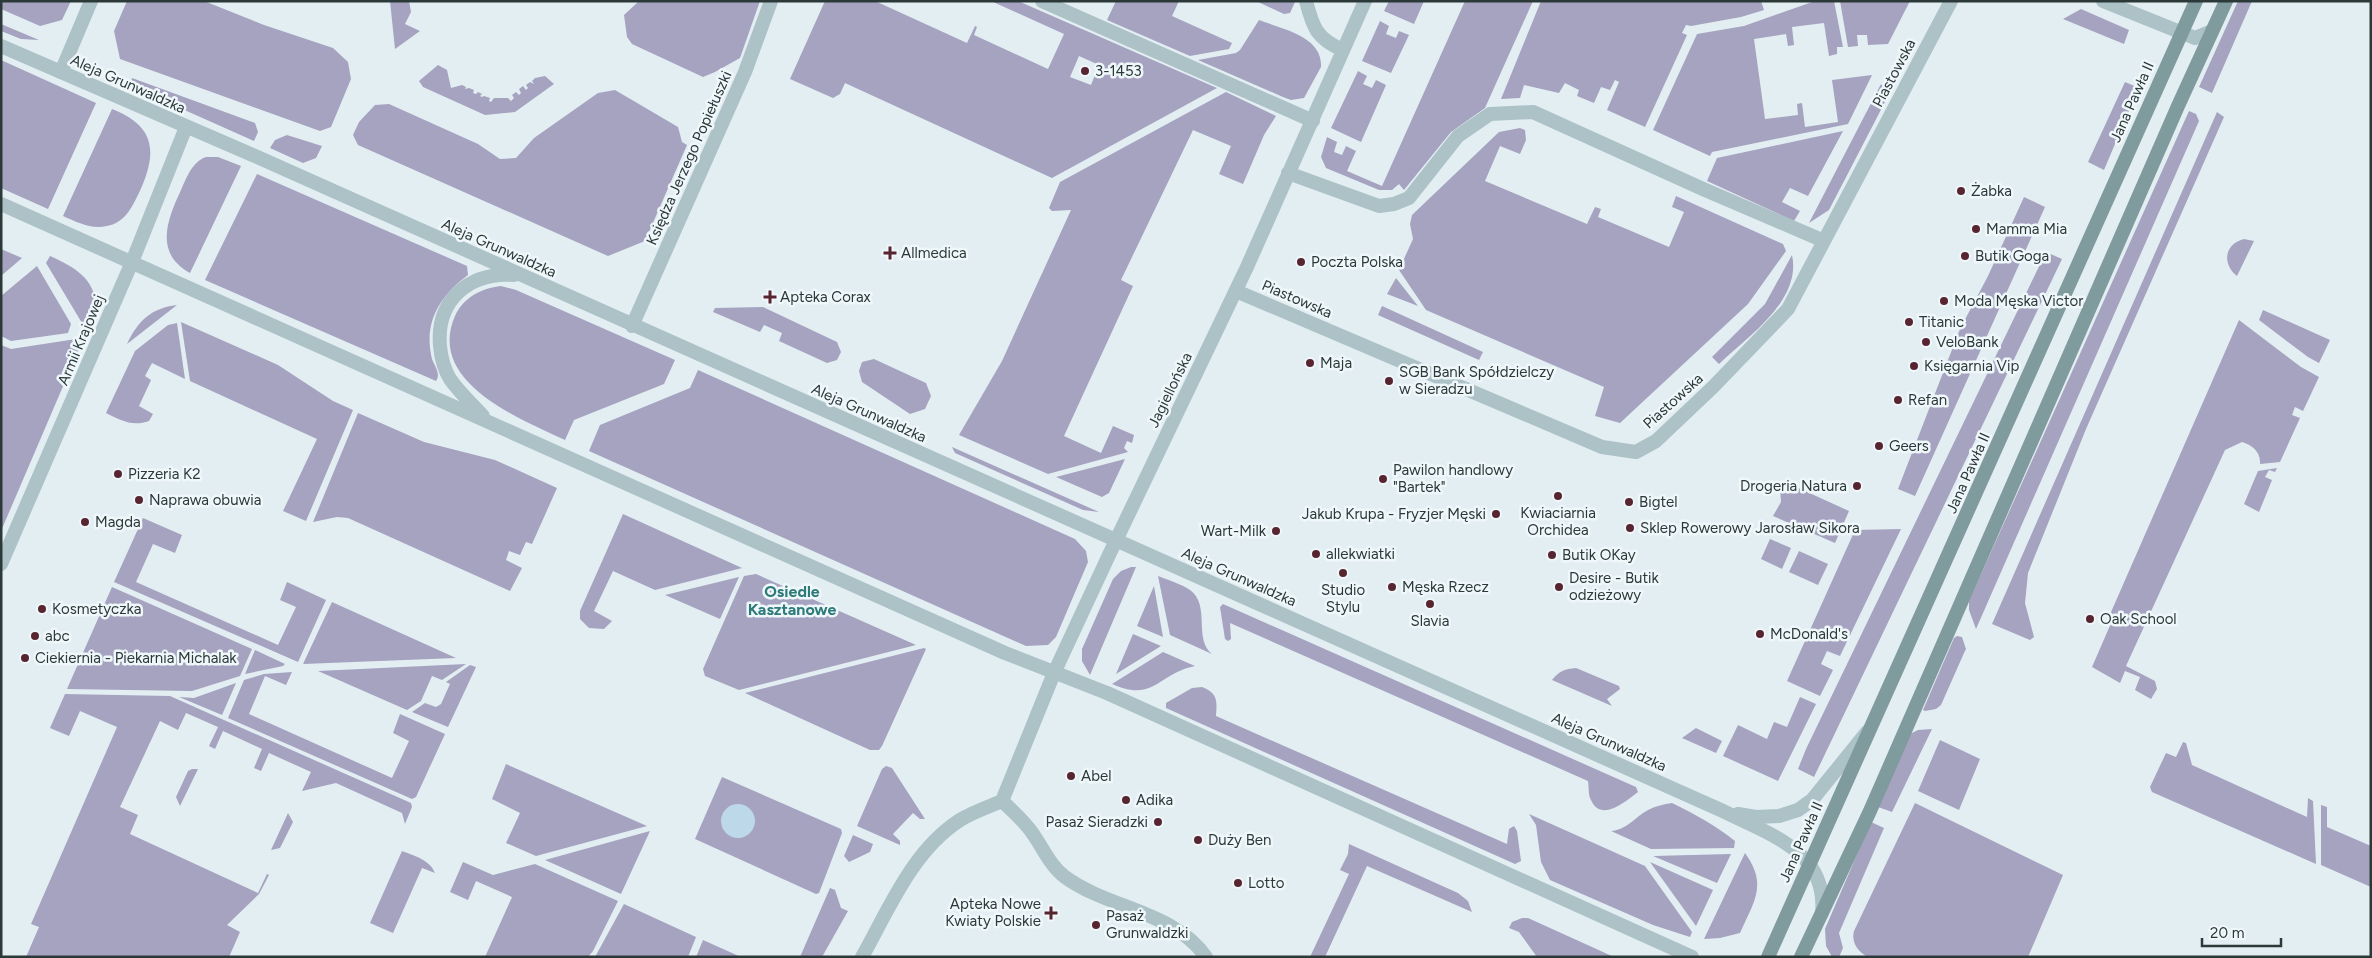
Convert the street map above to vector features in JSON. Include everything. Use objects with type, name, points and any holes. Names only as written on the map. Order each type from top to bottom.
[{"type":"main road","name":"Jana Pawła II","points":[[1768,957],[2196,1]]},
{"type":"main road","points":[[1801,957],[1870,811],[2226,1]]},
{"type":"street","points":[[61,72],[91,1]]},
{"type":"street","name":"Księdza Jerzego Popiełuszki","points":[[632,326],[745,72],[772,1]]},
{"type":"street","points":[[1042,1],[1313,120]]},
{"type":"street","points":[[1306,1],[1316,31],[1329,44],[1343,50]]},
{"type":"street","name":"Jagiellońska","points":[[1002,801],[1054,673],[1115,541],[1236,291],[1365,1]]},
{"type":"street","name":"Piastowska","points":[[1236,291],[1602,447],[1636,452],[1656,441],[1713,387],[1788,309],[1951,1]]},
{"type":"street","points":[[2103,1],[2181,35],[2195,38],[2212,30]]},
{"type":"street","name":"Aleja Grunwaldzka","points":[[1,46],[1722,811],[1790,846],[1809,863],[1818,877],[1822,892],[1822,914]]},
{"type":"street","points":[[1288,173],[1379,206],[1394,204],[1409,198],[1458,136],[1490,114],[1534,112],[1703,189],[1824,241]]},
{"type":"street","name":"Armii Krajowej","points":[[1,564],[132,262],[186,127]]},
{"type":"street","points":[[1,204],[1054,673],[1098,690],[1690,956]]},
{"type":"street","points":[[486,420],[450,378],[441,353],[440,325],[450,301],[469,284],[484,277],[499,274],[522,276]]},
{"type":"street","name":"Aleja Grunwaldzka","points":[[1722,811],[1756,817],[1779,816],[1798,810],[1812,800],[1870,728]]},
{"type":"street","points":[[862,957],[902,885],[935,840],[959,821],[1002,801],[1032,832],[1056,869],[1066,877],[1088,890],[1174,928],[1196,942],[1206,957]]},
{"type":"shaded area","points":[[1,1],[71,1],[62,20],[40,26],[1,9]]},
{"type":"shaded area","points":[[127,1],[204,1],[264,25],[333,48],[348,62],[351,79],[331,127],[320,131],[120,59],[114,31]]},
{"type":"shaded area","points":[[390,1],[409,1],[411,12],[405,24],[420,31],[395,49]]},
{"type":"shaded area","points":[[639,1],[760,1],[740,58],[703,77],[632,44],[627,37],[624,15]]},
{"type":"shaded area","points":[[825,1],[875,1],[967,43],[975,26],[977,27],[974,35],[1048,69],[1064,34],[991,1],[1018,1],[1217,88],[1052,178],[845,83],[840,94],[833,98],[790,79]],"holes":[[[1079,56],[1099,65],[1091,85],[1070,77]]]},
{"type":"shaded area","points":[[1116,1],[1179,1],[1172,16],[1232,43],[1229,49],[1190,56],[1107,20]]},
{"type":"shaded area","points":[[1256,1],[1295,2],[1290,13],[1284,14]]},
{"type":"shaded area","points":[[1389,1],[1424,1],[1414,24],[1384,11]]},
{"type":"shaded area","points":[[1465,1],[1533,1],[1485,108],[1451,132],[1404,190],[1399,184],[1392,190],[1379,190],[1326,168],[1321,157],[1327,137],[1337,142],[1334,152],[1342,155],[1346,146],[1356,151],[1347,171],[1382,186]]},
{"type":"shaded area","points":[[1541,1],[1761,1],[1764,10],[1741,17],[1691,26],[1686,25],[1682,33],[1687,35],[1645,127],[1607,110],[1619,82],[1615,80],[1610,90],[1601,87],[1594,103],[1577,96],[1579,90],[1565,83],[1559,93],[1524,85],[1520,98],[1501,99]]},
{"type":"shaded area","points":[[1815,1],[1834,1],[1843,47],[1837,47],[1837,54],[1829,56],[1824,23],[1792,27],[1794,45],[1788,46],[1786,34],[1754,39],[1765,119],[1798,115],[1797,104],[1802,103],[1805,127],[1838,122],[1832,80],[1872,75],[1848,124],[1712,152],[1710,156],[1653,130],[1697,34],[1744,26]]},
{"type":"shaded area","points":[[1840,1],[1910,1],[1888,44],[1868,45],[1867,35],[1857,35],[1858,46],[1848,47]]},
{"type":"shaded area","points":[[2238,1],[2252,1],[2212,93],[2199,87]]},
{"type":"shaded area","points":[[2081,9],[2129,30],[2124,44],[2063,19]]},
{"type":"shaded area","points":[[1259,20],[1299,35],[1315,48],[1320,56],[1321,67],[1304,98],[1291,100],[1198,60],[1236,53],[1240,50]]},
{"type":"shaded area","points":[[1380,21],[1389,26],[1386,34],[1396,38],[1399,31],[1409,35],[1391,73],[1362,61]]},
{"type":"shaded area","points":[[1,24],[39,40],[21,39],[1,31]]},
{"type":"shaded area","points":[[1,60],[96,103],[48,209],[1,188]]},
{"type":"shaded area","points":[[438,65],[447,70],[451,88],[462,85],[466,87],[465,89],[474,90],[473,93],[476,94],[478,92],[482,94],[480,96],[482,97],[490,98],[489,101],[491,102],[494,98],[508,98],[511,101],[514,98],[512,95],[516,92],[519,95],[521,93],[519,89],[523,86],[526,90],[528,88],[526,85],[530,82],[534,84],[532,81],[535,78],[545,76],[554,84],[515,112],[485,115],[423,87],[419,81]]},
{"type":"shaded area","points":[[1358,71],[1367,76],[1363,84],[1372,88],[1376,80],[1386,85],[1361,142],[1331,128]]},
{"type":"shaded area","points":[[132,78],[255,123],[258,132],[254,141],[124,83],[126,80],[131,82]]},
{"type":"shaded area","points":[[2125,82],[2144,90],[2142,93],[2137,92],[2104,170],[2088,162]]},
{"type":"shaded area","points":[[1881,84],[1886,91],[1886,100],[1829,210],[1809,223]]},
{"type":"shaded area","points":[[615,90],[678,127],[682,142],[687,145],[645,241],[608,256],[358,145],[353,135],[359,122],[375,105],[389,104],[478,144],[500,159],[516,158],[534,138],[598,93]]},
{"type":"shaded area","points":[[1226,92],[1276,116],[1264,135],[1243,184],[1219,174],[1231,146],[1193,130],[1121,280],[1133,286],[1064,436],[1101,453],[1113,426],[1134,435],[1132,443],[1127,441],[1124,448],[1128,452],[1048,474],[959,435],[1002,361],[1071,210],[1052,211],[1049,208],[1060,182]]},
{"type":"shaded area","points":[[112,109],[138,124],[149,144],[150,155],[144,181],[130,210],[118,222],[107,226],[95,227],[63,216]]},
{"type":"shaded area","points":[[2189,111],[2196,114],[2199,121],[1976,629],[1969,610],[1969,601]]},
{"type":"shaded area","points":[[2217,112],[2224,117],[2086,429],[2028,573],[2025,603],[2034,637],[2030,640],[1992,624]]},
{"type":"shaded area","points":[[1520,128],[1525,130],[1526,140],[1520,154],[1500,146],[1485,181],[1587,224],[1595,207],[1601,209],[1598,217],[1669,247],[1684,212],[1672,207],[1676,196],[1783,244],[1786,251],[1748,304],[1620,423],[1595,416],[1604,387],[1426,310],[1399,270],[1413,239],[1410,224],[1412,215],[1499,132]]},
{"type":"shaded area","points":[[1843,131],[1808,196],[1790,188],[1782,202],[1800,211],[1794,221],[1707,181],[1717,158]]},
{"type":"shaded area","points":[[287,135],[322,146],[316,158],[303,163],[270,148],[275,140]]},
{"type":"shaded area","points":[[206,157],[218,157],[241,166],[190,273],[171,256],[168,246],[168,224],[188,175],[197,162]]},
{"type":"shaded area","points":[[257,174],[467,266],[468,275],[442,301],[432,322],[430,346],[432,359],[438,373],[436,381],[205,280]]},
{"type":"shaded area","points":[[2024,197],[2045,207],[1915,496],[1898,489],[1960,329],[1988,276]]},
{"type":"shaded area","points":[[2244,239],[2254,241],[2237,276],[2229,266],[2227,255],[2232,245]]},
{"type":"shaded area","points":[[1,249],[22,258],[1,276]]},
{"type":"shaded area","points":[[2046,252],[2062,259],[1814,777],[1798,769],[1806,749]]},
{"type":"shaded area","points":[[1792,255],[1793,272],[1789,288],[1781,303],[1757,330],[1719,364],[1712,357],[1765,304]]},
{"type":"shaded area","points":[[50,256],[72,267],[88,282],[93,291],[95,301],[90,327],[82,323],[46,263]]},
{"type":"shaded area","points":[[37,266],[71,324],[68,333],[11,341],[1,336],[1,296]]},
{"type":"shaded area","points":[[1396,278],[1418,306],[1387,294]]},
{"type":"shaded area","points":[[501,286],[516,290],[675,360],[664,384],[574,420],[565,440],[503,409],[482,395],[465,379],[454,360],[450,339],[455,316],[463,304],[480,292]]},
{"type":"shaded area","points":[[177,305],[127,344],[146,317],[160,309]]},
{"type":"shaded area","points":[[1382,306],[1483,352],[1479,360],[1378,315]]},
{"type":"shaded area","points":[[763,307],[837,342],[841,352],[837,360],[827,363],[779,341],[782,333],[764,325],[760,332],[713,312],[715,308]]},
{"type":"shaded area","points":[[2263,310],[2330,340],[2319,363],[2308,357],[2259,320]]},
{"type":"shaded area","points":[[2239,320],[2301,367],[2319,377],[2303,411],[2295,407],[2292,415],[2300,418],[2280,462],[2260,464],[2259,456],[2255,450],[2242,442],[2225,450],[2126,666],[2155,681],[2157,689],[2151,699],[2135,690],[2140,677],[2125,671],[2120,683],[2092,667],[2112,621],[2108,619]]},
{"type":"shaded area","points":[[181,322],[278,365],[333,401],[353,410],[306,521],[283,511],[317,439],[190,381]]},
{"type":"shaded area","points":[[177,323],[185,379],[152,363],[145,376],[151,380],[139,406],[153,414],[149,421],[132,423],[106,413],[135,351],[168,325]]},
{"type":"shaded area","points":[[76,339],[82,342],[1,531],[1,345],[11,349]]},
{"type":"shaded area","points":[[874,359],[926,383],[931,396],[925,409],[910,414],[862,382],[859,371],[862,362]]},
{"type":"shaded area","points":[[698,370],[1075,539],[1086,551],[1088,562],[1056,637],[1048,645],[1026,646],[589,451],[600,425],[690,388]]},
{"type":"shaded area","points":[[358,413],[424,442],[495,460],[557,488],[532,544],[526,542],[520,555],[509,551],[506,560],[522,568],[510,591],[348,518],[337,517],[313,522]]},
{"type":"shaded area","points":[[952,447],[1099,512],[1083,510],[955,453]]},
{"type":"shaded area","points":[[1125,459],[1109,493],[1102,497],[1056,477]]},
{"type":"shaded area","points":[[2277,468],[2275,472],[2269,470],[2265,477],[2272,480],[2259,512],[2244,504],[2258,471]]},
{"type":"shaded area","points":[[1783,481],[1849,511],[1835,543],[1773,516],[1781,502],[1780,486]]},
{"type":"shaded area","points":[[623,514],[742,568],[655,590],[613,571],[594,611],[612,621],[604,629],[589,628],[580,619],[580,611]]},
{"type":"shaded area","points":[[143,518],[182,535],[175,553],[153,544],[136,582],[278,645],[296,607],[280,600],[287,582],[326,600],[298,662],[114,582]]},
{"type":"shaded area","points":[[1901,529],[1840,656],[1827,651],[1821,664],[1833,670],[1820,696],[1787,681],[1855,530]]},
{"type":"shaded area","points":[[1770,539],[1791,548],[1782,569],[1761,559]]},
{"type":"shaded area","points":[[1799,551],[1828,564],[1818,585],[1789,572]]},
{"type":"shaded area","points":[[1136,567],[1090,675],[1082,661],[1082,649],[1113,579],[1121,571]]},
{"type":"shaded area","points":[[756,574],[916,645],[739,690],[705,676],[703,669],[744,576]]},
{"type":"shaded area","points":[[1158,576],[1179,584],[1196,596],[1200,604],[1202,631],[1206,648],[1212,654],[1170,635]]},
{"type":"shaded area","points":[[739,577],[720,619],[665,595]]},
{"type":"shaded area","points":[[1154,586],[1163,637],[1137,626]]},
{"type":"shaded area","points":[[112,587],[252,649],[240,676],[192,691],[67,689]]},
{"type":"shaded area","points":[[332,602],[456,658],[303,664]]},
{"type":"shaded area","points":[[1223,604],[1636,787],[1638,792],[1614,808],[1601,810],[1595,807],[1590,798],[1588,781],[1230,623],[1231,639],[1228,641],[1225,639],[1220,607]]},
{"type":"shaded area","points":[[1133,634],[1161,646],[1116,674]]},
{"type":"shaded area","points":[[1957,636],[1962,637],[1966,649],[1941,705],[1936,709],[1925,711],[1923,710],[1954,638]]},
{"type":"shaded area","points":[[926,649],[879,750],[870,750],[745,693]]},
{"type":"shaded area","points":[[255,650],[285,664],[245,674]]},
{"type":"shaded area","points":[[1163,652],[1195,666],[1173,674],[1156,685],[1138,690],[1126,689],[1112,684]]},
{"type":"shaded area","points":[[466,664],[442,680],[432,676],[421,701],[407,710],[318,671]]},
{"type":"shaded area","points":[[470,665],[476,667],[448,727],[412,712],[425,703],[436,707],[441,704],[450,684],[446,682]]},
{"type":"shaded area","points":[[1576,668],[1619,686],[1620,689],[1607,699],[1612,706],[1552,680],[1562,671]]},
{"type":"shaded area","points":[[292,672],[286,685],[265,676],[249,714],[392,778],[409,741],[393,733],[400,714],[445,734],[416,797],[412,799],[228,718],[244,680],[264,674]]},
{"type":"shaded area","points":[[236,683],[222,715],[179,697],[194,698]]},
{"type":"shaded area","points":[[1202,687],[1214,695],[1216,716],[1507,844],[1509,829],[1514,826],[1517,831],[1521,861],[1515,864],[1166,708],[1166,703],[1192,688]]},
{"type":"shaded area","points":[[65,694],[170,696],[411,803],[412,807],[405,824],[402,813],[336,783],[302,791],[311,772],[269,753],[261,771],[254,768],[262,749],[223,731],[215,749],[209,746],[218,727],[186,713],[178,730],[160,721],[120,807],[138,815],[130,834],[258,893],[267,874],[269,875],[259,894],[227,925],[240,932],[229,957],[26,957],[39,927],[31,924],[117,727],[80,711],[69,736],[50,728]]},
{"type":"shaded area","points":[[1800,697],[1816,704],[1778,781],[1723,756],[1738,725],[1767,739],[1774,722],[1787,727]]},
{"type":"shaded area","points":[[1696,728],[1722,741],[1716,753],[1682,738]]},
{"type":"shaded area","points":[[1932,729],[1892,812],[1878,807],[1910,734],[1918,730]]},
{"type":"shaded area","points":[[1940,740],[1980,759],[1959,810],[1918,791]]},
{"type":"shaded area","points":[[2183,742],[2186,743],[2192,765],[2307,817],[2308,798],[2313,801],[2316,864],[2152,792],[2150,787],[2166,753],[2176,757]]},
{"type":"shaded area","points":[[506,764],[647,826],[536,856],[506,843],[520,813],[492,799]]},
{"type":"shaded area","points":[[886,766],[892,768],[925,819],[920,819],[913,813],[893,834],[900,841],[900,845],[857,826],[882,769]]},
{"type":"shaded area","points":[[198,769],[180,806],[176,797],[188,771]]},
{"type":"shaded area","points":[[722,777],[841,829],[842,833],[819,893],[816,894],[695,839]]},
{"type":"shaded area","points":[[1672,803],[1705,820],[1735,841],[1734,848],[1651,849],[1611,831],[1626,826],[1651,809]]},
{"type":"shaded area","points":[[1915,803],[2063,875],[2028,957],[1868,957],[1858,949],[1854,943],[1854,931]]},
{"type":"shaded area","points":[[2321,805],[2327,807],[2327,827],[2371,846],[2371,887],[2321,865]]},
{"type":"shaded area","points":[[288,813],[293,822],[280,848],[271,850]]},
{"type":"shaded area","points":[[1529,814],[1645,866],[1692,932],[1690,937],[1653,925],[1550,880],[1541,862],[1536,825]]},
{"type":"shaded area","points":[[1871,822],[1884,828],[1839,933],[1843,948],[1839,957],[1832,957],[1826,946],[1825,929]]},
{"type":"shaded area","points":[[650,831],[621,894],[545,860]]},
{"type":"shaded area","points":[[853,835],[873,844],[870,852],[849,862],[844,856]]},
{"type":"shaded area","points":[[1349,844],[1458,893],[1468,901],[1472,912],[1367,866],[1325,957],[1310,957],[1349,874],[1340,870],[1348,854]]},
{"type":"shaded area","points":[[402,851],[426,862],[435,873],[422,868],[393,933],[370,923]]},
{"type":"shaded area","points":[[1745,853],[1756,874],[1757,884],[1754,902],[1740,933],[1720,938],[1704,939]]},
{"type":"shaded area","points":[[1731,854],[1717,883],[1653,856]]},
{"type":"shaded area","points":[[463,862],[493,875],[535,864],[618,901],[593,951],[588,957],[485,957],[512,897],[476,881],[468,900],[450,892]]},
{"type":"shaded area","points":[[1650,862],[1713,890],[1696,926]]},
{"type":"shaded area","points":[[830,888],[835,890],[841,908],[848,911],[822,957],[800,957]]},
{"type":"shaded area","points":[[624,904],[696,937],[688,957],[595,957]]},
{"type":"shaded area","points":[[1528,918],[1614,957],[1537,957],[1519,932],[1509,928],[1512,922]]},
{"type":"shaded area","points":[[703,940],[741,957],[696,957]]},
{"type":"sand","points":[[738,804],[745,805],[750,809],[754,814],[754,828],[750,833],[745,837],[738,838],[731,837],[726,833],[722,828],[721,821],[722,814],[726,809],[731,805]]},
{"type":"place","name":"3-1453","points":[[1085,71]]},
{"type":"place","name":"Żabka","points":[[1961,191]]},
{"type":"place","name":"Mamma Mia","points":[[1976,229]]},
{"type":"place","name":"Allmedica","points":[[890,253]]},
{"type":"place","name":"Butik Goga","points":[[1965,256]]},
{"type":"place","name":"Poczta Polska","points":[[1301,262]]},
{"type":"place","name":"Apteka Corax","points":[[770,297]]},
{"type":"place","name":"Moda Męska Victor","points":[[1944,301]]},
{"type":"place","name":"Titanic","points":[[1909,322]]},
{"type":"place","name":"VeloBank","points":[[1926,342]]},
{"type":"place","name":"Maja","points":[[1310,363]]},
{"type":"place","name":"Księgarnia Vip","points":[[1914,366]]},
{"type":"place","name":"SGB Bank Spółdzielczy w Sieradzu","points":[[1389,381]]},
{"type":"place","name":"Refan","points":[[1898,400]]},
{"type":"place","name":"Geers","points":[[1879,446]]},
{"type":"place","name":"Pizzeria K2","points":[[118,474]]},
{"type":"place","name":"Pawilon handlowy \"Bartek\"","points":[[1383,479]]},
{"type":"place","name":"Drogeria Natura","points":[[1857,486]]},
{"type":"place","name":"Kwiaciarnia Orchidea","points":[[1558,496]]},
{"type":"place","name":"Naprawa obuwia","points":[[139,500]]},
{"type":"place","name":"Bigtel","points":[[1629,502]]},
{"type":"place","name":"Jakub Krupa - Fryzjer Męski","points":[[1496,514]]},
{"type":"place","name":"Magda","points":[[85,522]]},
{"type":"place","name":"Sklep Rowerowy Jarosław Sikora","points":[[1630,528]]},
{"type":"place","name":"Wart-Milk","points":[[1276,531]]},
{"type":"place","name":"allekwiatki","points":[[1316,554]]},
{"type":"place","name":"Butik OKay","points":[[1552,555]]},
{"type":"place","name":"Studio Stylu","points":[[1343,573]]},
{"type":"place","name":"Męska Rzecz","points":[[1392,587]]},
{"type":"place","name":"Desire - Butik odzieżowy","points":[[1559,587]]},
{"type":"place","name":"Slavia","points":[[1430,604]]},
{"type":"place","name":"Kosmetyczka","points":[[42,609]]},
{"type":"place","name":"Oak School","points":[[2090,619]]},
{"type":"place","name":"McDonald's","points":[[1760,634]]},
{"type":"place","name":"abc","points":[[35,636]]},
{"type":"place","name":"Ciekiernia - Piekarnia Michalak","points":[[25,658]]},
{"type":"place","name":"Abel","points":[[1071,776]]},
{"type":"place","name":"Adika","points":[[1126,800]]},
{"type":"place","name":"Pasaż Sieradzki","points":[[1158,822]]},
{"type":"place","name":"Duży Ben","points":[[1198,840]]},
{"type":"place","name":"Lotto","points":[[1238,883]]},
{"type":"place","name":"Apteka Nowe Kwiaty Polskie","points":[[1051,913]]},
{"type":"place","name":"Pasaż Grunwaldzki","points":[[1096,925]]},
{"type":"district","name":"Osiedle Kasztanowe","points":[[792,600]]}]
